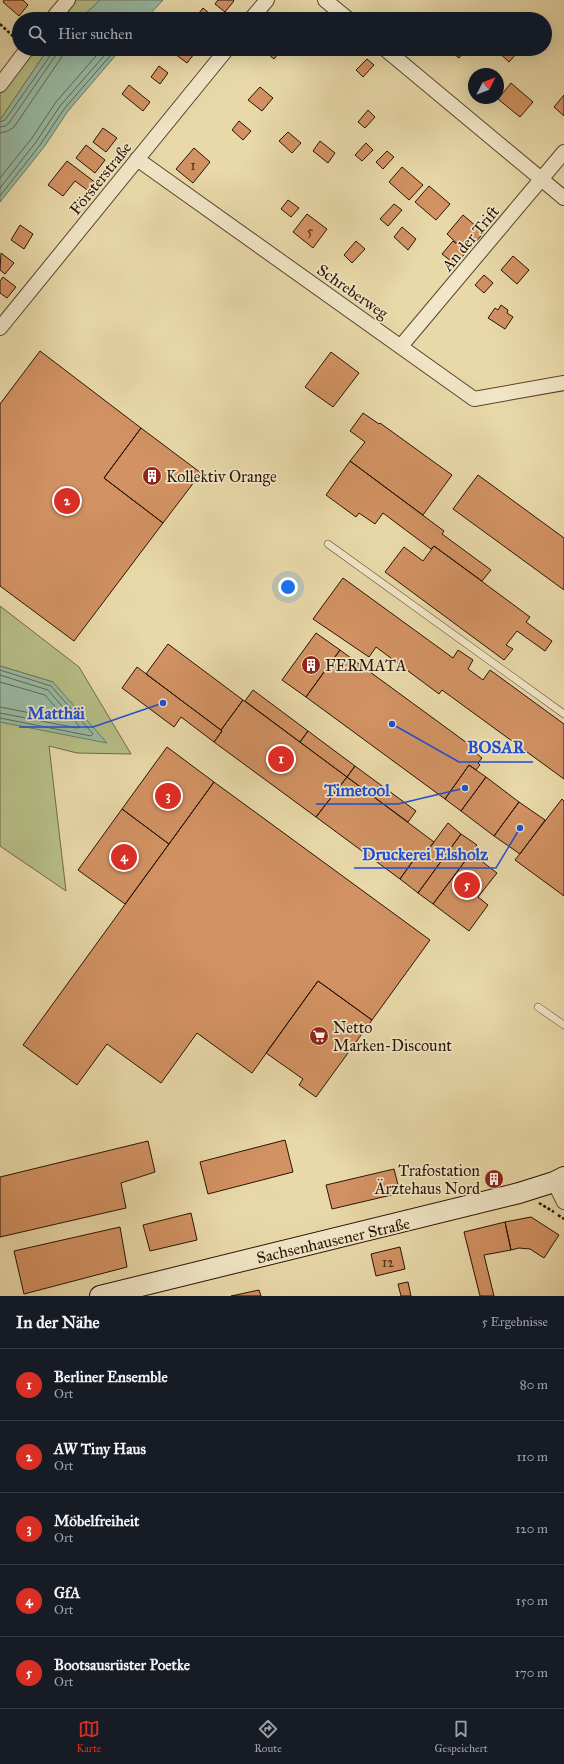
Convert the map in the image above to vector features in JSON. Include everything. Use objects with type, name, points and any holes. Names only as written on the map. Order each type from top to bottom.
[{"type":"main road","name":"Sachsenhausener Straße","points":[[100,1296],[519,1193],[559,1179]]},
{"type":"street","points":[[58,12],[68,0]]},
{"type":"street","points":[[257,12],[267,0]]},
{"type":"street","points":[[325,0],[340,12]]},
{"type":"street","points":[[0,85],[22,56]]},
{"type":"street","name":"Försterstraße","points":[[0,328],[221,56]]},
{"type":"street","points":[[393,56],[564,198]]},
{"type":"street","name":"An der Trift","points":[[401,346],[564,152]]},
{"type":"street","name":"Schreberweg","points":[[137,159],[474,399],[564,383]]},
{"type":"street","points":[[559,1179],[564,1202]]},
{"type":"lane","points":[[328,544],[564,714]]},
{"type":"lane","points":[[538,1007],[564,1025]]},
{"type":"path","points":[[0,24],[12,35]]},
{"type":"path","points":[[519,1193],[536,1201],[564,1219]]},
{"type":"shaded area","points":[[68,0],[100,0],[87,12],[58,12]]},
{"type":"shaded area","points":[[22,56],[43,56],[0,120],[0,85]]},
{"type":"shaded area","points":[[0,606],[79,667],[131,754],[77,753],[49,746],[66,891],[0,846],[0,720],[53,682],[0,666]]},
{"type":"water","points":[[100,0],[163,0],[152,12],[87,12]]},
{"type":"water","points":[[43,56],[115,56],[68,111],[44,147],[0,202],[0,120]]},
{"type":"water","points":[[0,666],[53,682],[107,743],[0,722]]},
{"type":"building","points":[[4,0],[23,0],[28,5],[22,12],[14,12],[3,2]]},
{"type":"building","points":[[218,0],[234,1],[225,12],[215,4]]},
{"type":"building","points":[[203,8],[208,12],[200,12]]},
{"type":"building","points":[[178,56],[192,56],[187,63]]},
{"type":"building","points":[[503,56],[514,56],[509,62]]},
{"type":"building","points":[[367,59],[374,65],[363,77],[356,70]]},
{"type":"building","points":[[159,66],[168,73],[160,84],[151,77]]},
{"type":"building","points":[[511,83],[533,102],[520,117],[504,104],[504,92]]},
{"type":"building","points":[[129,85],[150,102],[143,111],[122,94]]},
{"type":"building","points":[[260,87],[273,98],[262,111],[248,100]]},
{"type":"building","points":[[564,95],[564,116],[554,107]]},
{"type":"building","points":[[368,110],[375,117],[365,128],[358,122]]},
{"type":"building","points":[[239,121],[251,131],[243,140],[232,130]]},
{"type":"building","points":[[103,128],[117,138],[106,152],[93,142]]},
{"type":"building","points":[[288,132],[301,143],[292,153],[279,141]]},
{"type":"building","points":[[320,141],[335,153],[328,163],[313,151]]},
{"type":"building","points":[[366,143],[373,150],[362,161],[355,155]]},
{"type":"building","points":[[86,145],[105,160],[95,173],[76,158]]},
{"type":"building","points":[[194,148],[210,162],[193,183],[176,169]]},
{"type":"building","points":[[387,151],[394,157],[383,169],[376,162]]},
{"type":"building","points":[[67,161],[96,183],[90,192],[75,181],[63,196],[48,185]]},
{"type":"building","points":[[402,167],[423,185],[409,200],[389,182]]},
{"type":"building","points":[[429,186],[450,204],[436,220],[415,202]]},
{"type":"building","points":[[288,200],[299,208],[291,217],[281,209]]},
{"type":"building","points":[[394,204],[402,210],[388,226],[380,219]]},
{"type":"building","points":[[307,214],[327,229],[313,248],[293,232]]},
{"type":"building","points":[[463,215],[484,233],[466,252],[447,234]]},
{"type":"building","points":[[20,225],[33,234],[24,249],[11,240]]},
{"type":"building","points":[[402,227],[416,239],[408,250],[394,237]]},
{"type":"building","points":[[356,241],[365,249],[352,263],[344,255]]},
{"type":"building","points":[[453,241],[466,252],[456,265],[442,254]]},
{"type":"building","points":[[1,253],[14,263],[5,274],[0,270]]},
{"type":"building","points":[[513,256],[529,270],[517,284],[501,270]]},
{"type":"building","points":[[484,275],[493,283],[484,293],[475,285]]},
{"type":"building","points":[[3,277],[16,287],[7,298],[0,293],[0,281]]},
{"type":"building","points":[[501,305],[508,310],[507,313],[513,317],[505,329],[488,318],[495,308],[498,310]]},
{"type":"building","points":[[40,351],[141,428],[104,478],[163,523],[74,641],[0,586],[0,404]]},
{"type":"building","points":[[331,352],[359,373],[333,407],[305,387]]},
{"type":"building","points":[[363,413],[379,424],[380,423],[452,475],[423,515],[350,461],[365,442],[350,431]]},
{"type":"building","name":"Kollektiv Orange","points":[[141,428],[201,473],[163,523],[104,478]]},
{"type":"building","points":[[350,461],[444,531],[442,534],[491,570],[482,581],[434,546],[431,549],[383,513],[375,524],[359,513],[356,517],[326,495]]},
{"type":"building","points":[[478,475],[564,538],[564,590],[453,509]]},
{"type":"building","points":[[434,546],[530,617],[526,622],[552,641],[545,651],[517,631],[506,645],[513,649],[504,660],[385,572],[404,547],[423,561]]},
{"type":"building","points":[[343,578],[453,658],[458,650],[473,660],[468,669],[483,680],[490,670],[564,724],[564,779],[442,690],[439,694],[376,647],[369,657],[313,619]]},
{"type":"building","name":"FERMATA","points":[[316,633],[340,650],[306,697],[282,680]]},
{"type":"building","points":[[168,644],[243,700],[221,730],[146,674]]},
{"type":"building","points":[[340,650],[478,751],[476,753],[482,758],[478,763],[480,765],[476,770],[469,765],[445,799],[306,697]]},
{"type":"building","points":[[137,667],[222,731],[214,742],[181,717],[174,727],[122,688]]},
{"type":"building","points":[[253,690],[308,731],[300,742],[245,701]]},
{"type":"building","points":[[243,700],[347,777],[316,817],[214,742]]},
{"type":"building","points":[[308,731],[355,766],[347,777],[300,742]]},
{"type":"building","points":[[167,747],[214,782],[169,844],[122,809]]},
{"type":"building","points":[[469,765],[486,777],[461,811],[445,799]]},
{"type":"building","points":[[355,766],[416,811],[408,822],[347,777]]},
{"type":"building","points":[[347,777],[434,842],[422,858],[418,854],[400,879],[316,817]]},
{"type":"building","points":[[486,777],[519,802],[494,836],[461,811]]},
{"type":"building","points":[[214,782],[430,940],[372,1020],[318,981],[252,1073],[197,1033],[161,1083],[107,1044],[77,1085],[23,1045]]},
{"type":"building","points":[[562,799],[564,801],[564,896],[515,860]]},
{"type":"building","points":[[519,802],[545,820],[520,854],[494,836]]},
{"type":"building","points":[[122,809],[169,844],[125,904],[78,870]]},
{"type":"building","points":[[448,823],[461,834],[418,893],[400,879],[418,854],[422,858]]},
{"type":"building","points":[[461,834],[477,845],[433,904],[418,893]]},
{"type":"building","points":[[471,853],[497,873],[478,897],[488,905],[469,931],[433,904]]},
{"type":"building","name":"Netto Marken-Discount","points":[[318,981],[372,1020],[316,1097],[299,1085],[303,1079],[266,1053]]},
{"type":"building","points":[[285,1140],[293,1172],[208,1194],[200,1162]]},
{"type":"building","points":[[148,1141],[155,1172],[121,1183],[126,1208],[0,1237],[0,1177]]},
{"type":"building","points":[[394,1169],[400,1193],[332,1209],[326,1185]]},
{"type":"building","points":[[191,1213],[197,1240],[150,1251],[143,1225]]},
{"type":"building","points":[[531,1217],[559,1235],[544,1258],[530,1249],[519,1248],[511,1250],[505,1222]]},
{"type":"building","points":[[505,1222],[511,1250],[484,1255],[494,1296],[480,1296],[464,1232]]},
{"type":"building","points":[[120,1227],[127,1267],[24,1294],[14,1251]]},
{"type":"building","points":[[400,1247],[405,1269],[376,1276],[371,1254]]},
{"type":"building","points":[[408,1282],[411,1296],[401,1296],[398,1284]]},
{"type":"building","points":[[259,1290],[261,1296],[231,1296]]},
{"type":"place","name":"Kollektiv Orange","points":[[152,476]]},
{"type":"place","name":"AW Tiny Haus","points":[[67,501]]},
{"type":"place","name":"FERMATA","points":[[311,665]]},
{"type":"place","name":"Matthäi","points":[[163,703]]},
{"type":"place","name":"BOSAR","points":[[392,724]]},
{"type":"place","name":"Berliner Ensemble","points":[[281,759]]},
{"type":"place","name":"Timetool","points":[[465,788]]},
{"type":"place","name":"Möbelfreiheit","points":[[168,796]]},
{"type":"place","name":"Druckerei Elsholz","points":[[520,828]]},
{"type":"place","name":"GfA","points":[[124,857]]},
{"type":"place","name":"Bootsausrüster Poetke","points":[[467,885]]},
{"type":"place","name":"Netto Marken-Discount","points":[[319,1036]]},
{"type":"place","name":"Trafostation Ärztehaus Nord","points":[[494,1179]]}]
